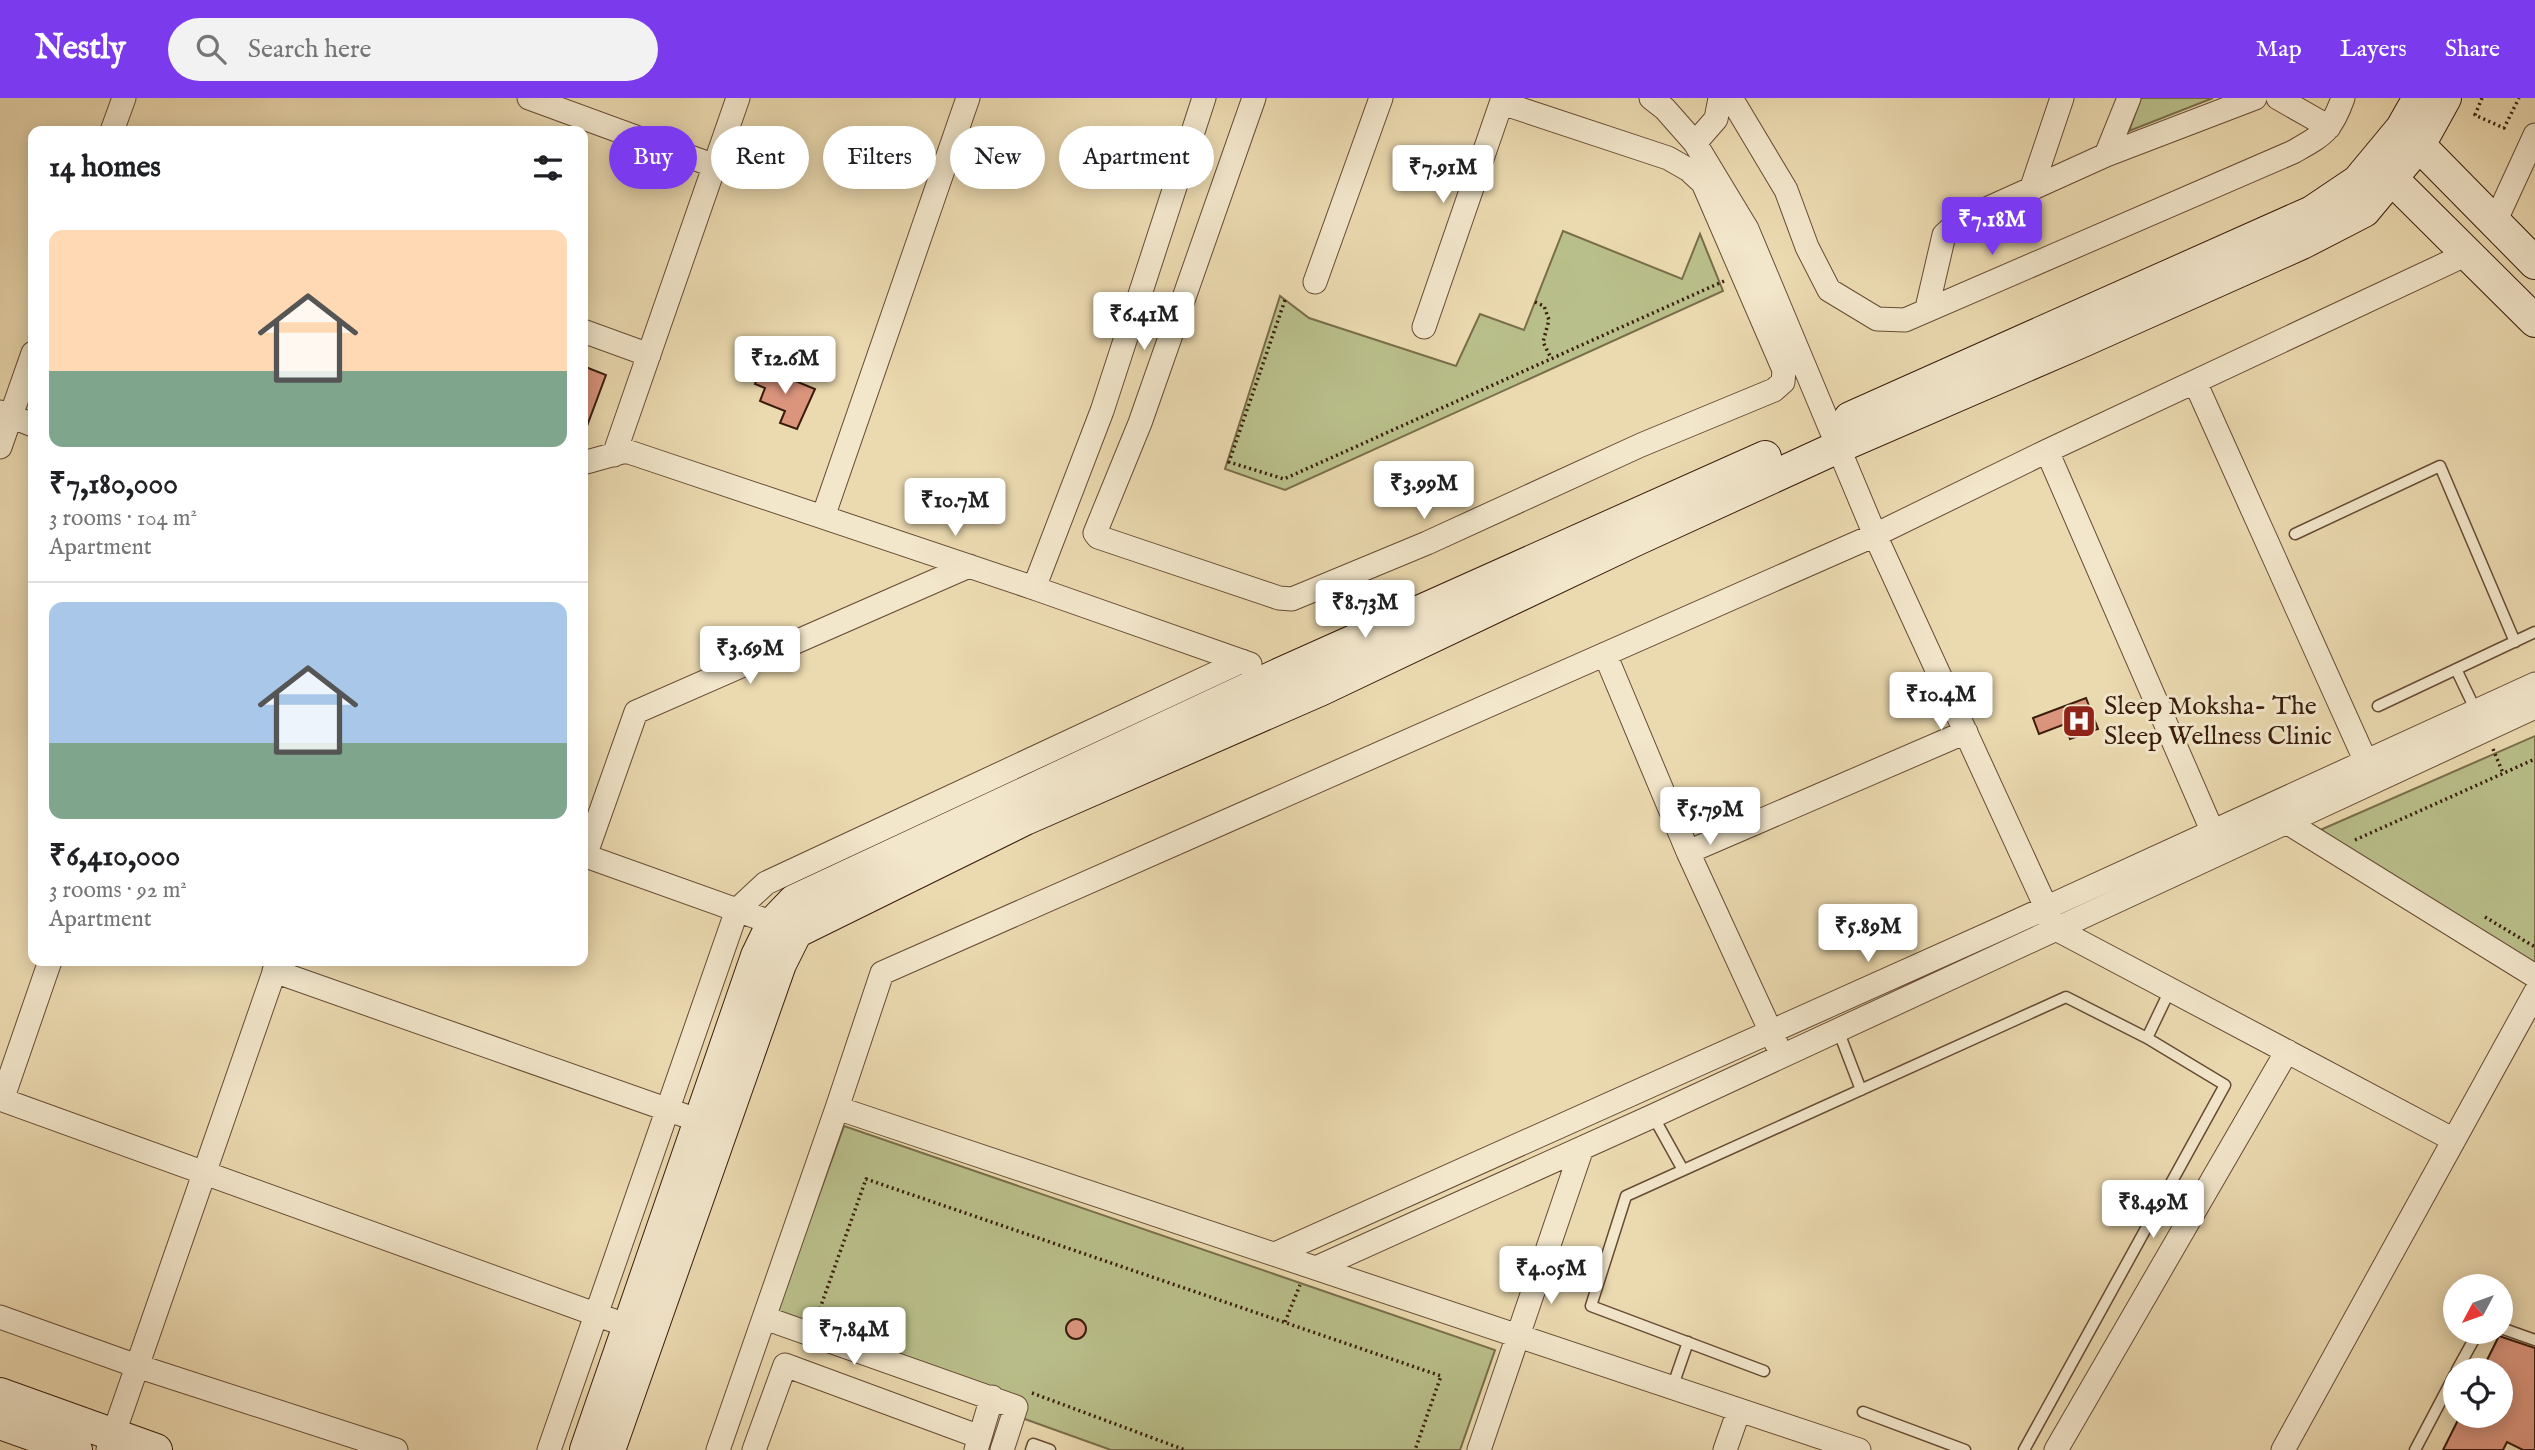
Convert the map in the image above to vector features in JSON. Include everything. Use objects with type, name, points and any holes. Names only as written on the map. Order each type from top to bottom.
[{"type":"street","points":[[114,126],[124,98]]},
{"type":"street","points":[[529,98],[711,165]]},
{"type":"street","points":[[729,126],[738,98]]},
{"type":"street","points":[[823,517],[968,98]]},
{"type":"street","points":[[1034,588],[1102,411],[1204,98]]},
{"type":"street","points":[[1254,98],[1140,423],[1095,533],[1098,537],[1279,598],[1292,599],[1427,543],[1642,445],[1774,390],[1783,382],[1784,370],[1703,183],[1689,170],[1668,158],[1502,100],[1424,327]]},
{"type":"street","points":[[1315,282],[1381,98]]},
{"type":"street","points":[[1695,143],[1716,119],[1720,98]]},
{"type":"street","points":[[1731,98],[1786,190],[1807,247],[1829,290],[1877,319],[1905,320],[1927,308],[2293,152],[2319,137],[2335,121],[2343,98]]},
{"type":"street","points":[[2031,190],[2062,98]]},
{"type":"street","points":[[2106,155],[2129,98]]},
{"type":"street","points":[[1927,308],[1944,235],[1958,222],[2106,155],[2255,98]]},
{"type":"street","points":[[2278,98],[2329,127]]},
{"type":"street","points":[[2411,136],[2419,98]]},
{"type":"street","points":[[586,1450],[640,1330],[780,964],[785,927],[794,901],[1280,674],[1834,437],[2302,243],[2364,211],[2383,170],[2445,98]]},
{"type":"street","points":[[1665,102],[1695,143],[1747,229],[1875,535],[2056,929],[2454,1140]]},
{"type":"street","points":[[2495,222],[2535,135]]},
{"type":"street","points":[[2411,136],[2535,262]]},
{"type":"street","points":[[2383,170],[2535,321]]},
{"type":"street","points":[[614,454],[711,177]]},
{"type":"street","points":[[719,1450],[882,973],[1875,535],[2047,450],[2468,254]]},
{"type":"street","points":[[588,333],[649,355]]},
{"type":"street","points":[[0,447],[5,414],[28,364]]},
{"type":"street","points":[[2194,382],[2370,772]]},
{"type":"street","points":[[1102,411],[1140,423]]},
{"type":"street","points":[[5,414],[28,423]]},
{"type":"street","points":[[609,1450],[640,1330],[700,1121],[757,956],[785,927],[1322,689],[1648,534],[1834,437]]},
{"type":"street","points":[[2047,450],[2222,853]]},
{"type":"street","points":[[588,462],[626,452],[1034,588],[1322,689]]},
{"type":"street","points":[[588,844],[636,712],[969,566]]},
{"type":"street","points":[[1605,654],[1688,852],[1782,1055]]},
{"type":"street","points":[[549,1450],[737,910],[766,883],[1242,661]]},
{"type":"street","points":[[1275,1254],[2212,832],[2370,772],[2481,720],[2535,684]]},
{"type":"street","points":[[2481,720],[2535,707]]},
{"type":"street","points":[[1688,852],[1966,732]]},
{"type":"street","points":[[1312,1266],[1653,1116],[2222,853],[2287,822],[2370,772]]},
{"type":"street","points":[[2287,822],[2535,976]]},
{"type":"street","points":[[588,856],[785,927]]},
{"type":"street","points":[[48,966],[1,1100],[640,1330]]},
{"type":"street","points":[[111,1442],[276,966],[700,1121]]},
{"type":"street","points":[[2283,1450],[2535,993]]},
{"type":"street","points":[[2056,1450],[2287,1051]]},
{"type":"street","points":[[838,1108],[1859,1450]]},
{"type":"street","points":[[1479,1450],[1582,1148]]},
{"type":"street","points":[[0,1317],[137,1366],[396,1450]]},
{"type":"street","points":[[765,1318],[1016,1407],[1002,1450]]},
{"type":"street","points":[[754,1450],[785,1365],[978,1443],[992,1398]]},
{"type":"street","points":[[0,1394],[111,1442],[156,1450]]},
{"type":"street","points":[[1725,1450],[1738,1410]]},
{"type":"street","points":[[0,1423],[76,1450]]},
{"type":"lane","points":[[2295,534],[2440,466],[2515,642]]},
{"type":"lane","points":[[2378,706],[2535,632]]},
{"type":"lane","points":[[2456,669],[2481,720]]},
{"type":"lane","points":[[2147,1038],[2170,989]]},
{"type":"lane","points":[[1764,1371],[1591,1306],[1626,1196],[2066,997],[2147,1038],[2225,1085],[2024,1450]]},
{"type":"lane","points":[[1838,1030],[1861,1090]]},
{"type":"lane","points":[[1653,1116],[1683,1170]]},
{"type":"lane","points":[[2513,1332],[2535,1340]]},
{"type":"lane","points":[[1672,1388],[1688,1342]]},
{"type":"lane","points":[[2415,1450],[2443,1397]]},
{"type":"lane","points":[[1863,1412],[1965,1450]]},
{"type":"lane","points":[[1031,1450],[1033,1444],[1049,1450]]},
{"type":"path","points":[[2482,98],[2475,115],[2504,128],[2518,98]]},
{"type":"path","points":[[1285,300],[1229,462],[1284,479],[1742,272]]},
{"type":"path","points":[[1535,302],[1544,306],[1549,320],[1543,342],[1551,358]]},
{"type":"path","points":[[2353,841],[2535,759]]},
{"type":"path","points":[[818,1314],[866,1179],[1441,1376],[1415,1450]]},
{"type":"path","points":[[1285,1322],[1312,1266]]},
{"type":"path","points":[[1027,1391],[1185,1450]]},
{"type":"green space","points":[[2141,98],[2213,98],[2129,131]]},
{"type":"green space","points":[[1563,231],[1682,279],[1700,234],[1723,291],[1285,490],[1225,469],[1280,296],[1309,318],[1456,366],[1480,314],[1524,330]]},
{"type":"green space","points":[[2535,736],[2535,963],[2318,831]]},
{"type":"green space","points":[[844,1126],[1495,1350],[1460,1450],[1111,1450],[771,1328]]},
{"type":"building","points":[[761,367],[815,389],[797,429],[780,423],[785,411],[760,401],[765,388],[755,384]]},
{"type":"building","points":[[588,368],[606,375],[588,423]]},
{"type":"building","points":[[2086,698],[2098,729],[2070,739],[2065,724],[2039,734],[2033,718]]},
{"type":"building","points":[[1072,1319],[1080,1319],[1086,1329],[1080,1339],[1072,1339],[1066,1333],[1066,1325]]},
{"type":"building","points":[[2513,1341],[2535,1348],[2535,1450],[2523,1450],[2507,1442],[2503,1450],[2443,1450],[2454,1428],[2513,1428],[2513,1358],[2488,1358],[2495,1344],[2513,1344]]},
{"type":"place","name":"Sleep Moksha- The Sleep Wellness Clinic","points":[[2079,721]]}]
